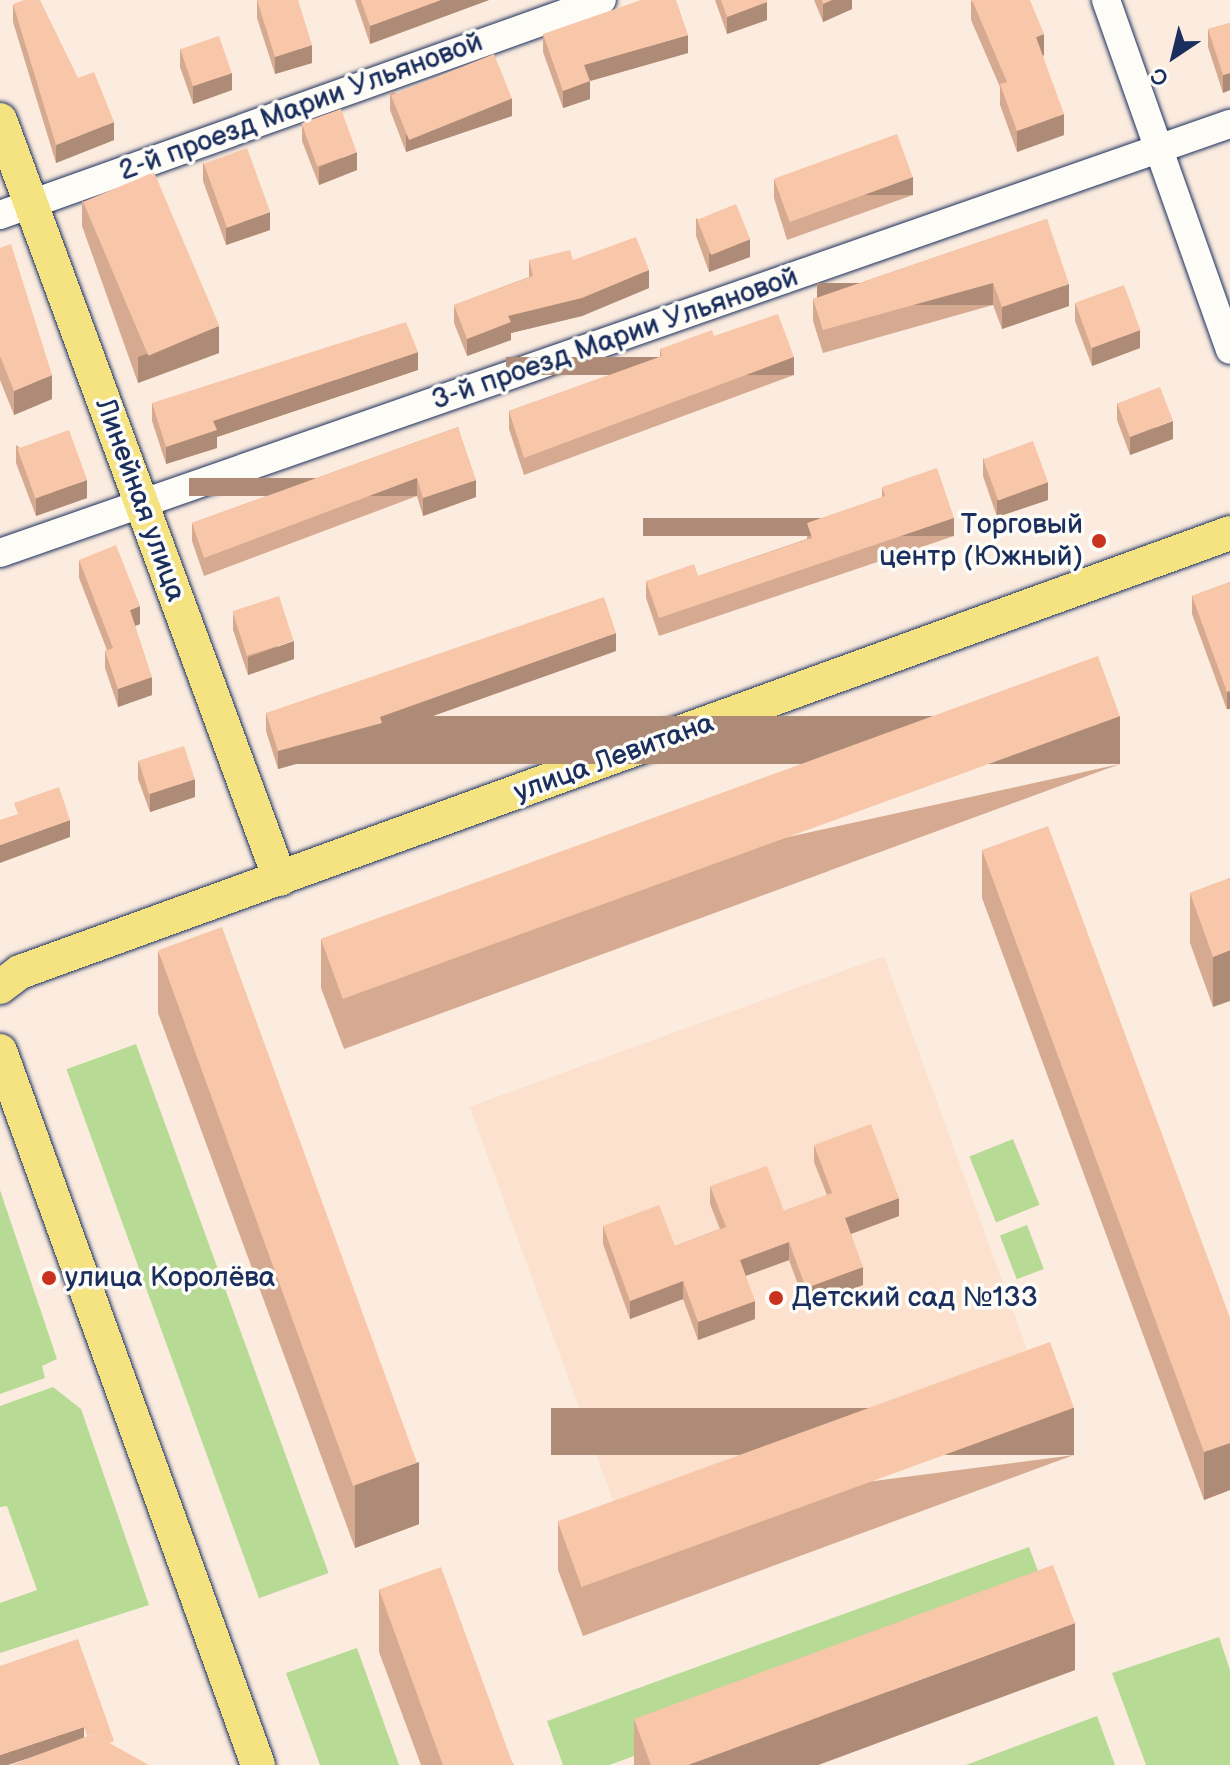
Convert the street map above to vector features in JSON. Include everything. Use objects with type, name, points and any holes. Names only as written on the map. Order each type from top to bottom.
[{"type":"main road","name":"Линейная улица","points":[[0,120],[15,209],[142,504],[280,879]]},
{"type":"main road","name":"улица Левитана","points":[[1,984],[280,879],[1230,533]]},
{"type":"main road","points":[[0,1051],[258,1765]]},
{"type":"street","name":"2-й проезд Марии Ульяновой","points":[[15,209],[602,0]]},
{"type":"street","points":[[1106,0],[1230,350]]},
{"type":"street","name":"3-й проезд Марии Ульяновой","points":[[0,553],[1230,124]]},
{"type":"shaded area","name":"Детский сад №133","points":[[884,956],[1033,1366],[619,1517],[470,1107]]},
{"type":"green space","points":[[136,1044],[329,1573],[259,1598],[66,1069]]},
{"type":"green space","points":[[1013,1139],[1040,1205],[996,1222],[969,1157]]},
{"type":"green space","points":[[0,1190],[57,1359],[42,1366],[45,1378],[0,1394]]},
{"type":"green space","points":[[1027,1225],[1044,1269],[1017,1279],[1000,1235]]},
{"type":"green space","points":[[53,1387],[81,1409],[149,1605],[0,1653],[0,1603],[37,1590],[7,1506],[0,1507],[0,1406]]},
{"type":"green space","points":[[1029,1547],[1051,1606],[609,1765],[563,1765],[547,1721]]},
{"type":"green space","points":[[1219,1637],[1230,1670],[1230,1765],[1146,1765],[1112,1673]]},
{"type":"green space","points":[[357,1648],[399,1765],[320,1765],[286,1673]]},
{"type":"green space","points":[[1097,1716],[1115,1765],[966,1765]]},
{"type":"building","points":[[40,0],[78,78],[94,72],[114,122],[56,145],[13,4]]},
{"type":"building","points":[[257,0],[298,0],[312,45],[275,57]]},
{"type":"building","points":[[361,0],[441,0],[370,26]]},
{"type":"building","points":[[641,0],[676,0],[688,35],[584,65],[590,81],[563,91],[543,34]]},
{"type":"building","points":[[721,0],[767,0],[767,2],[727,17]]},
{"type":"building","points":[[972,0],[1030,0],[1044,34],[1036,37],[1064,114],[1017,131],[1000,84],[1007,82]]},
{"type":"building","points":[[1230,23],[1230,73],[1223,75],[1208,29]]},
{"type":"building","points":[[219,36],[232,73],[193,86],[180,49]]},
{"type":"building","points":[[494,54],[512,99],[409,140],[391,96]]},
{"type":"building","points":[[341,109],[357,152],[317,167],[302,123]]},
{"type":"building","points":[[897,134],[913,177],[790,222],[774,179]]},
{"type":"building","points":[[247,148],[270,212],[227,228],[204,164]]},
{"type":"building","points":[[154,172],[219,326],[148,356],[83,202]]},
{"type":"building","points":[[736,204],[750,239],[711,255],[697,220]]},
{"type":"building","points":[[1047,219],[1069,284],[1002,307],[993,283],[823,330],[813,299]]},
{"type":"building","points":[[636,237],[649,270],[582,298],[508,316],[511,322],[467,339],[454,305],[533,276],[529,260],[570,250],[573,260]]},
{"type":"building","points":[[11,244],[52,375],[14,391],[0,356],[0,248]]},
{"type":"building","points":[[1124,285],[1140,330],[1092,348],[1075,303]]},
{"type":"building","points":[[778,314],[794,357],[524,458],[509,411],[662,356],[660,349],[712,330],[714,336]]},
{"type":"building","points":[[406,322],[418,352],[213,421],[217,430],[166,447],[152,403]]},
{"type":"building","points":[[1160,387],[1173,421],[1130,437],[1117,403]]},
{"type":"building","points":[[458,427],[476,480],[423,498],[417,478],[204,558],[192,523]]},
{"type":"building","points":[[69,430],[87,480],[35,499],[17,449]]},
{"type":"building","points":[[1033,441],[1048,482],[998,500],[983,459]]},
{"type":"building","points":[[937,468],[954,518],[659,618],[646,581],[694,564],[698,576],[812,538],[807,523],[885,496],[882,487]]},
{"type":"building","points":[[116,545],[140,606],[130,610],[152,677],[118,689],[105,651],[113,648],[79,560]]},
{"type":"building","points":[[1230,582],[1230,691],[1227,692],[1192,596]]},
{"type":"building","points":[[279,596],[294,641],[247,656],[232,611]]},
{"type":"building","points":[[604,597],[616,633],[380,717],[382,723],[278,751],[266,713]]},
{"type":"building","points":[[1098,656],[1120,716],[343,999],[321,939]]},
{"type":"building","points":[[184,746],[195,779],[149,794],[138,761]]},
{"type":"building","points":[[59,787],[70,820],[0,845],[0,820],[18,814],[14,803]]},
{"type":"building","points":[[1048,826],[1230,1318],[1230,1443],[1204,1452],[982,850]]},
{"type":"building","points":[[1230,878],[1230,950],[1213,957],[1190,893]]},
{"type":"building","points":[[222,927],[417,1463],[353,1486],[158,950]]},
{"type":"building","points":[[871,1124],[899,1198],[845,1218],[863,1267],[806,1288],[789,1242],[740,1260],[755,1301],[698,1322],[683,1281],[630,1301],[603,1226],[659,1205],[675,1246],[726,1227],[710,1186],[767,1166],[784,1211],[832,1193],[814,1145]]},
{"type":"building","points":[[1050,1342],[1074,1408],[582,1587],[558,1521]]},
{"type":"building","points":[[1053,1565],[1075,1623],[688,1765],[651,1765],[634,1719]]},
{"type":"building","points":[[441,1567],[513,1765],[443,1765],[379,1590]]},
{"type":"building","points":[[78,1639],[114,1741],[109,1743],[93,1734],[87,1736],[84,1727],[0,1755],[0,1666]]},
{"type":"building","points":[[93,1734],[149,1765],[11,1765]]},
{"type":"place","name":"Торговый центр (Южный)","points":[[1099,541]]},
{"type":"place","name":"улица Королёва","points":[[49,1278]]},
{"type":"place","name":"Детский сад №133","points":[[776,1298]]}]
